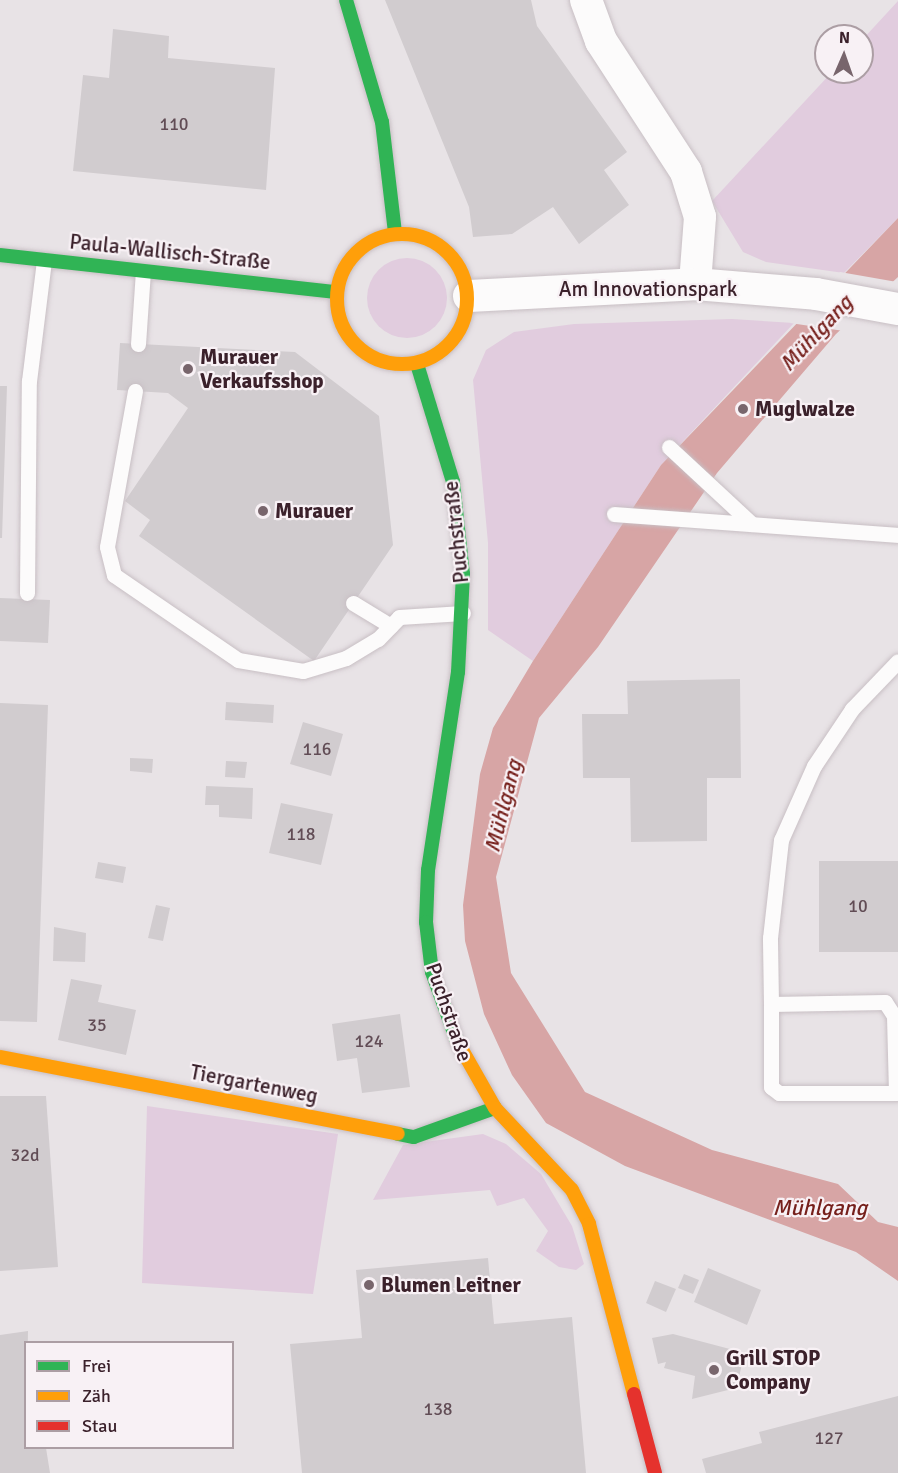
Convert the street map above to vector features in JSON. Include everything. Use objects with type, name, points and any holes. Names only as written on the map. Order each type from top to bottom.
[{"type":"main road","points":[[346,0],[382,122],[395,233]]},
{"type":"main road","points":[[395,233],[437,242],[452,255],[469,296],[453,343],[417,364],[366,355],[343,330],[336,292],[361,247],[395,233]]},
{"type":"main road","name":"Paula-Wallisch-Straße","points":[[0,255],[336,292]]},
{"type":"main road","name":"Puchstraße","points":[[417,364],[453,482],[463,613],[426,922],[432,972],[465,1063],[495,1108],[572,1190],[589,1224],[655,1473]]},
{"type":"main road","name":"Tiergartenweg","points":[[0,1057],[414,1137],[495,1108]]},
{"type":"street","points":[[586,0],[606,50],[686,172],[700,217],[695,284]]},
{"type":"street","name":"Am Innovationspark","points":[[469,296],[695,284],[816,294],[885,307]]},
{"type":"lane","points":[[27,593],[29,381],[44,260]]},
{"type":"lane","points":[[138,344],[143,271]]},
{"type":"lane","points":[[135,391],[107,547],[114,575],[238,660],[303,671],[346,658],[391,626],[399,617],[463,613]]},
{"type":"lane","points":[[669,447],[752,524]]},
{"type":"lane","points":[[614,514],[898,535]]},
{"type":"lane","points":[[353,603],[391,626]]},
{"type":"lane","points":[[771,1004],[885,1002],[894,1016],[896,1093],[779,1093],[769,1077],[770,938],[781,840],[814,766],[852,708],[898,661]]},
{"type":"shaded area","points":[[898,1],[898,218],[844,273],[766,262],[743,252],[712,201],[821,84],[874,84],[874,27]]},
{"type":"shaded area","points":[[407,258],[422,261],[435,270],[444,283],[447,298],[444,313],[435,326],[422,335],[407,338],[392,335],[379,326],[370,313],[367,298],[370,283],[379,270],[392,261]]},
{"type":"shaded area","points":[[732,319],[794,323],[661,465],[533,661],[488,630],[488,543],[473,380],[486,350],[514,332],[574,324]]},
{"type":"shaded area","points":[[147,1106],[338,1134],[313,1294],[142,1283]]},
{"type":"shaded area","points":[[483,1134],[506,1144],[541,1174],[572,1226],[584,1264],[576,1270],[559,1267],[536,1251],[548,1231],[524,1198],[497,1206],[490,1190],[373,1200],[403,1145]]},
{"type":"water","name":"Mühlgang","points":[[898,218],[898,277],[836,334],[717,473],[598,647],[539,718],[496,877],[511,973],[585,1092],[712,1150],[838,1184],[878,1222],[898,1227],[898,1281],[856,1252],[625,1166],[546,1123],[512,1075],[484,1014],[465,941],[463,905],[480,774],[493,728],[533,661],[661,465]]},
{"type":"pier","points":[[840,272],[897,282],[844,331],[790,323]]},
{"type":"building","points":[[385,0],[531,0],[537,26],[627,152],[604,170],[629,205],[579,244],[553,207],[512,234],[473,237],[469,207]]},
{"type":"building","points":[[113,29],[169,36],[168,58],[275,68],[266,190],[73,171],[83,75],[109,78]]},
{"type":"building","name":"Murauer","points":[[120,343],[295,352],[379,416],[393,545],[314,661],[139,536],[150,520],[125,501],[188,408],[168,393],[117,390]]},
{"type":"building","points":[[0,386],[7,386],[2,538],[0,538]]},
{"type":"building","points":[[0,598],[50,600],[48,643],[0,641]]},
{"type":"building","points":[[740,679],[741,778],[707,778],[707,841],[631,842],[630,778],[583,778],[582,714],[628,714],[627,681]]},
{"type":"building","points":[[226,702],[274,705],[273,723],[225,720]]},
{"type":"building","points":[[0,703],[48,705],[37,1022],[0,1021]]},
{"type":"building","points":[[303,722],[343,734],[331,776],[290,764]]},
{"type":"building","points":[[130,758],[153,759],[152,773],[130,771]]},
{"type":"building","points":[[226,761],[247,762],[245,778],[225,777]]},
{"type":"building","points":[[206,786],[253,788],[252,819],[219,817],[219,805],[205,805]]},
{"type":"building","points":[[281,803],[333,814],[321,865],[269,853]]},
{"type":"building","points":[[819,861],[898,861],[898,952],[819,952]]},
{"type":"building","points":[[98,862],[126,867],[123,883],[95,878]]},
{"type":"building","points":[[156,905],[170,908],[163,941],[148,938]]},
{"type":"building","points":[[54,927],[86,933],[85,962],[53,961]]},
{"type":"building","points":[[71,979],[102,985],[98,1002],[136,1010],[126,1055],[58,1040]]},
{"type":"building","points":[[400,1014],[410,1087],[362,1093],[357,1058],[337,1061],[332,1024]]},
{"type":"building","points":[[0,1096],[46,1096],[58,1267],[0,1271]]},
{"type":"building","points":[[488,1258],[494,1324],[572,1317],[586,1473],[302,1473],[290,1344],[362,1338],[356,1270]]},
{"type":"building","points":[[708,1268],[761,1290],[747,1325],[694,1302]]},
{"type":"building","points":[[684,1274],[699,1280],[693,1294],[678,1288]]},
{"type":"building","points":[[655,1281],[676,1289],[666,1312],[646,1303]]},
{"type":"building","points":[[28,1331],[28,1341],[24,1341],[24,1449],[46,1449],[50,1473],[0,1473],[0,1335]]},
{"type":"building","points":[[673,1334],[745,1353],[736,1388],[692,1399],[695,1376],[664,1368],[666,1362],[658,1364],[652,1338]]},
{"type":"building","points":[[898,1396],[898,1473],[706,1473],[702,1459],[762,1443],[759,1432]]},
{"type":"traffic: fast","points":[[346,0],[382,122],[395,233]]},
{"type":"traffic: fast","points":[[0,255],[336,292]]},
{"type":"traffic: fast","points":[[417,364],[453,482],[463,574],[458,672],[428,870],[426,922],[432,972],[457,1041]]},
{"type":"traffic: fast","points":[[398,1134],[414,1137],[495,1108]]},
{"type":"traffic: slow","points":[[402,234],[427,239],[448,253],[462,274],[467,299],[462,324],[448,345],[427,359],[402,364],[377,359],[356,345],[342,324],[337,299],[342,274],[356,253],[377,239],[402,234]]},
{"type":"traffic: slow","points":[[457,1041],[495,1108],[572,1190],[589,1224],[634,1394]]},
{"type":"traffic: slow","points":[[0,1057],[398,1134]]},
{"type":"traffic: jam","points":[[634,1394],[655,1473]]},
{"type":"place","name":"Murauer Verkaufsshop","points":[[188,369]]},
{"type":"place","name":"Muglwalze","points":[[743,409]]},
{"type":"place","name":"Murauer","points":[[263,511]]},
{"type":"place","name":"Blumen Leitner","points":[[369,1285]]},
{"type":"place","name":"Grill STOP Company","points":[[714,1370]]}]
